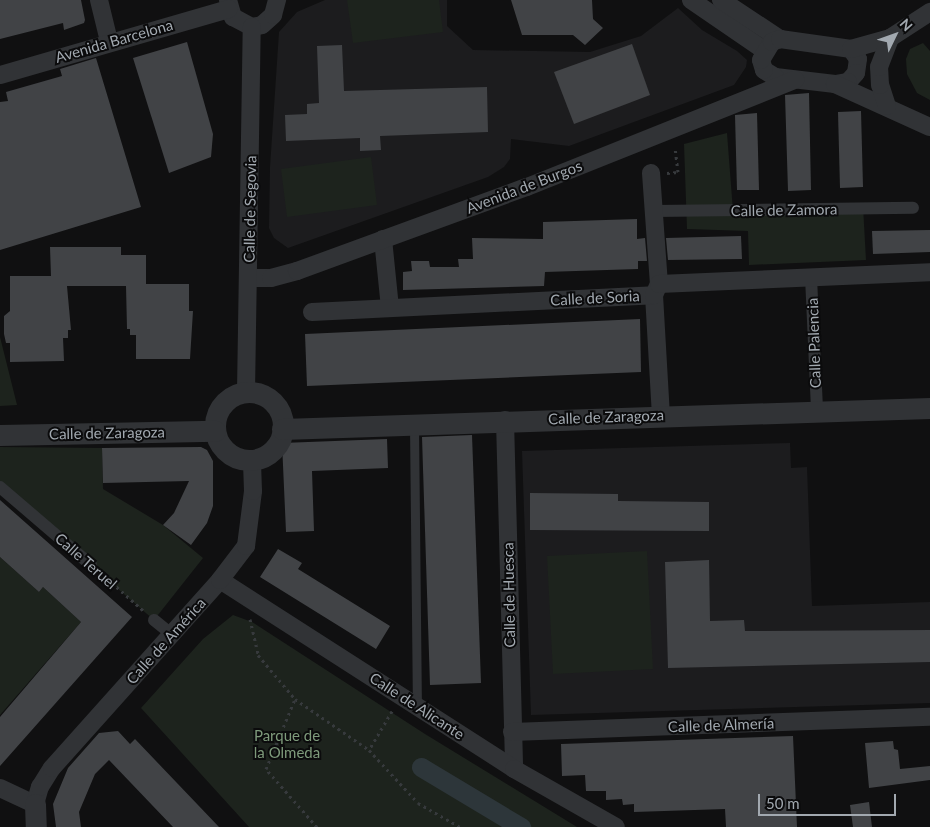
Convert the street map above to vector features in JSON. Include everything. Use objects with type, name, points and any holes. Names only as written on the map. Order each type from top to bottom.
[{"type":"street","points":[[98,0],[109,41]]},
{"type":"street","points":[[228,5],[242,24],[252,27],[262,25],[274,15],[277,0]]},
{"type":"street","points":[[691,0],[764,50]]},
{"type":"street","points":[[721,0],[780,39],[851,49],[890,38],[930,12]]},
{"type":"street","name":"Avenida Barcelona","points":[[0,75],[228,5]]},
{"type":"street","name":"Calle de Segovia","points":[[246,392],[252,27]]},
{"type":"street","points":[[887,106],[880,85],[879,67],[890,38]]},
{"type":"street","points":[[780,39],[764,50],[761,60],[764,70],[775,77],[795,80],[835,84],[848,82],[856,73],[858,59],[851,49]]},
{"type":"street","name":"Avenida de Burgos","points":[[249,278],[271,278],[297,271],[526,186],[795,80]]},
{"type":"street","points":[[835,84],[930,127]]},
{"type":"street","points":[[652,173],[661,415]]},
{"type":"street","name":"Calle de Zamora","points":[[654,211],[914,208]]},
{"type":"street","points":[[383,239],[390,308]]},
{"type":"street","name":"Calle de Soria","points":[[312,312],[811,277],[930,272]]},
{"type":"street","name":"Calle Palencia","points":[[811,277],[817,409]]},
{"type":"street","points":[[246,392],[260,394],[273,402],[280,414],[282,429],[273,450],[252,460],[228,453],[215,431],[216,417],[222,404],[233,396],[246,392]]},
{"type":"street","name":"Calle de Zaragoza","points":[[282,429],[817,409],[930,408]]},
{"type":"street","name":"Calle de Huesca","points":[[504,420],[514,769]]},
{"type":"street","name":"Calle de Zaragoza","points":[[0,435],[215,431]]},
{"type":"street","name":"Calle de América","points":[[35,804],[40,786],[52,768],[220,580],[246,546],[253,491],[252,460]]},
{"type":"street","name":"Calle Teruel","points":[[0,487],[91,565]]},
{"type":"street","name":"Calle de Alicante","points":[[220,580],[514,769],[616,827]]},
{"type":"street","points":[[154,620],[171,634]]},
{"type":"street","name":"Calle de Almería","points":[[512,732],[930,717]]},
{"type":"street","points":[[0,788],[35,804],[36,827]]},
{"type":"lane","points":[[414,424],[417,705]]},
{"type":"path","points":[[652,173],[678,172],[672,130]]},
{"type":"path","name":"Calle Teruel","points":[[91,565],[154,620]]},
{"type":"path","points":[[257,605],[250,618],[258,655],[295,699],[369,750],[418,804],[460,827]]},
{"type":"path","points":[[369,750],[401,696]]},
{"type":"path","points":[[295,699],[266,769],[317,827]]},
{"type":"shaded area","points":[[325,0],[447,0],[447,26],[473,50],[590,52],[641,36],[678,8],[702,30],[737,51],[747,60],[746,67],[734,85],[569,146],[511,139],[510,159],[504,167],[488,177],[288,248],[274,238],[269,228],[270,167],[279,32],[297,12]]},
{"type":"shaded area","points":[[790,443],[791,468],[807,467],[812,606],[930,602],[930,703],[531,715],[522,451]]},
{"type":"green space","points":[[347,0],[439,0],[443,32],[353,43]]},
{"type":"green space","points":[[923,43],[930,51],[930,100],[917,93],[907,74],[906,59],[910,49]]},
{"type":"green space","points":[[727,133],[733,211],[863,206],[866,260],[749,265],[748,231],[687,229],[684,144]]},
{"type":"green space","points":[[371,157],[377,205],[287,217],[281,169]]},
{"type":"green space","points":[[0,337],[17,405],[0,406]]},
{"type":"green space","points":[[0,447],[102,448],[103,489],[163,525],[203,558],[154,620],[0,487]]},
{"type":"green space","points":[[647,551],[653,669],[553,674],[547,556]]},
{"type":"green space","points":[[0,557],[39,592],[43,587],[81,622],[0,715]]},
{"type":"green space","name":"Parque de la Olmeda","points":[[233,615],[252,622],[425,734],[577,827],[249,827],[141,708],[203,639]]},
{"type":"building","points":[[0,0],[81,0],[85,20],[84,23],[64,30],[63,23],[0,39]]},
{"type":"building","points":[[511,0],[592,0],[593,19],[603,28],[585,45],[573,35],[522,35]]},
{"type":"building","points":[[187,42],[213,134],[211,157],[169,173],[133,58]]},
{"type":"building","points":[[632,44],[650,95],[574,124],[554,72]]},
{"type":"building","points":[[342,45],[344,91],[487,87],[488,132],[380,136],[381,150],[360,151],[360,138],[286,141],[285,115],[307,114],[307,104],[319,103],[317,46]]},
{"type":"building","points":[[96,58],[141,207],[0,250],[0,102],[8,101],[6,92],[62,76],[60,69]]},
{"type":"building","points":[[809,93],[811,190],[788,191],[785,95]]},
{"type":"building","points":[[861,111],[863,187],[840,188],[838,112]]},
{"type":"building","points":[[757,113],[759,190],[737,190],[735,115]]},
{"type":"building","points":[[637,219],[637,239],[645,238],[647,261],[638,261],[638,269],[545,272],[544,286],[403,290],[403,272],[412,271],[411,261],[429,261],[430,267],[459,267],[458,259],[473,259],[472,238],[543,239],[543,222]]},
{"type":"building","points":[[930,230],[930,252],[873,254],[872,231]]},
{"type":"building","points":[[741,236],[742,259],[668,260],[666,238]]},
{"type":"building","points":[[50,247],[121,247],[121,255],[146,255],[146,284],[189,284],[189,311],[193,311],[190,359],[136,359],[136,335],[130,335],[130,329],[127,329],[126,286],[67,286],[71,330],[68,330],[68,338],[63,338],[64,361],[10,362],[10,343],[6,343],[4,334],[4,316],[10,311],[10,276],[51,276]]},
{"type":"building","points":[[640,319],[641,372],[307,386],[305,334]]},
{"type":"building","points":[[472,435],[481,683],[430,685],[422,437]]},
{"type":"building","points":[[387,439],[388,468],[312,471],[314,531],[286,532],[282,443]]},
{"type":"building","points":[[201,447],[207,450],[213,461],[213,506],[207,523],[191,545],[163,525],[174,513],[189,481],[103,483],[102,448]]},
{"type":"building","points":[[530,493],[618,494],[618,501],[709,502],[709,531],[530,530]]},
{"type":"building","points":[[0,500],[132,617],[0,766],[0,717],[81,622],[43,587],[39,592],[0,557]]},
{"type":"building","points":[[278,549],[302,563],[298,569],[390,626],[376,649],[260,577]]},
{"type":"building","points":[[709,560],[710,621],[744,620],[745,631],[930,630],[930,662],[668,668],[665,562]]},
{"type":"building","points":[[118,731],[130,744],[135,739],[219,827],[173,827],[109,760],[95,774],[79,812],[81,827],[56,827],[53,804],[68,768],[99,733]]},
{"type":"building","points":[[793,736],[797,827],[726,827],[725,809],[634,812],[634,804],[623,805],[622,799],[606,800],[606,791],[586,791],[585,775],[562,776],[561,744]]},
{"type":"building","points":[[893,741],[894,749],[898,750],[900,769],[930,766],[930,780],[869,788],[865,743]]},
{"type":"building","points":[[869,802],[872,827],[853,827],[850,805]]},
{"type":"waterway","points":[[421,767],[521,827]]}]
